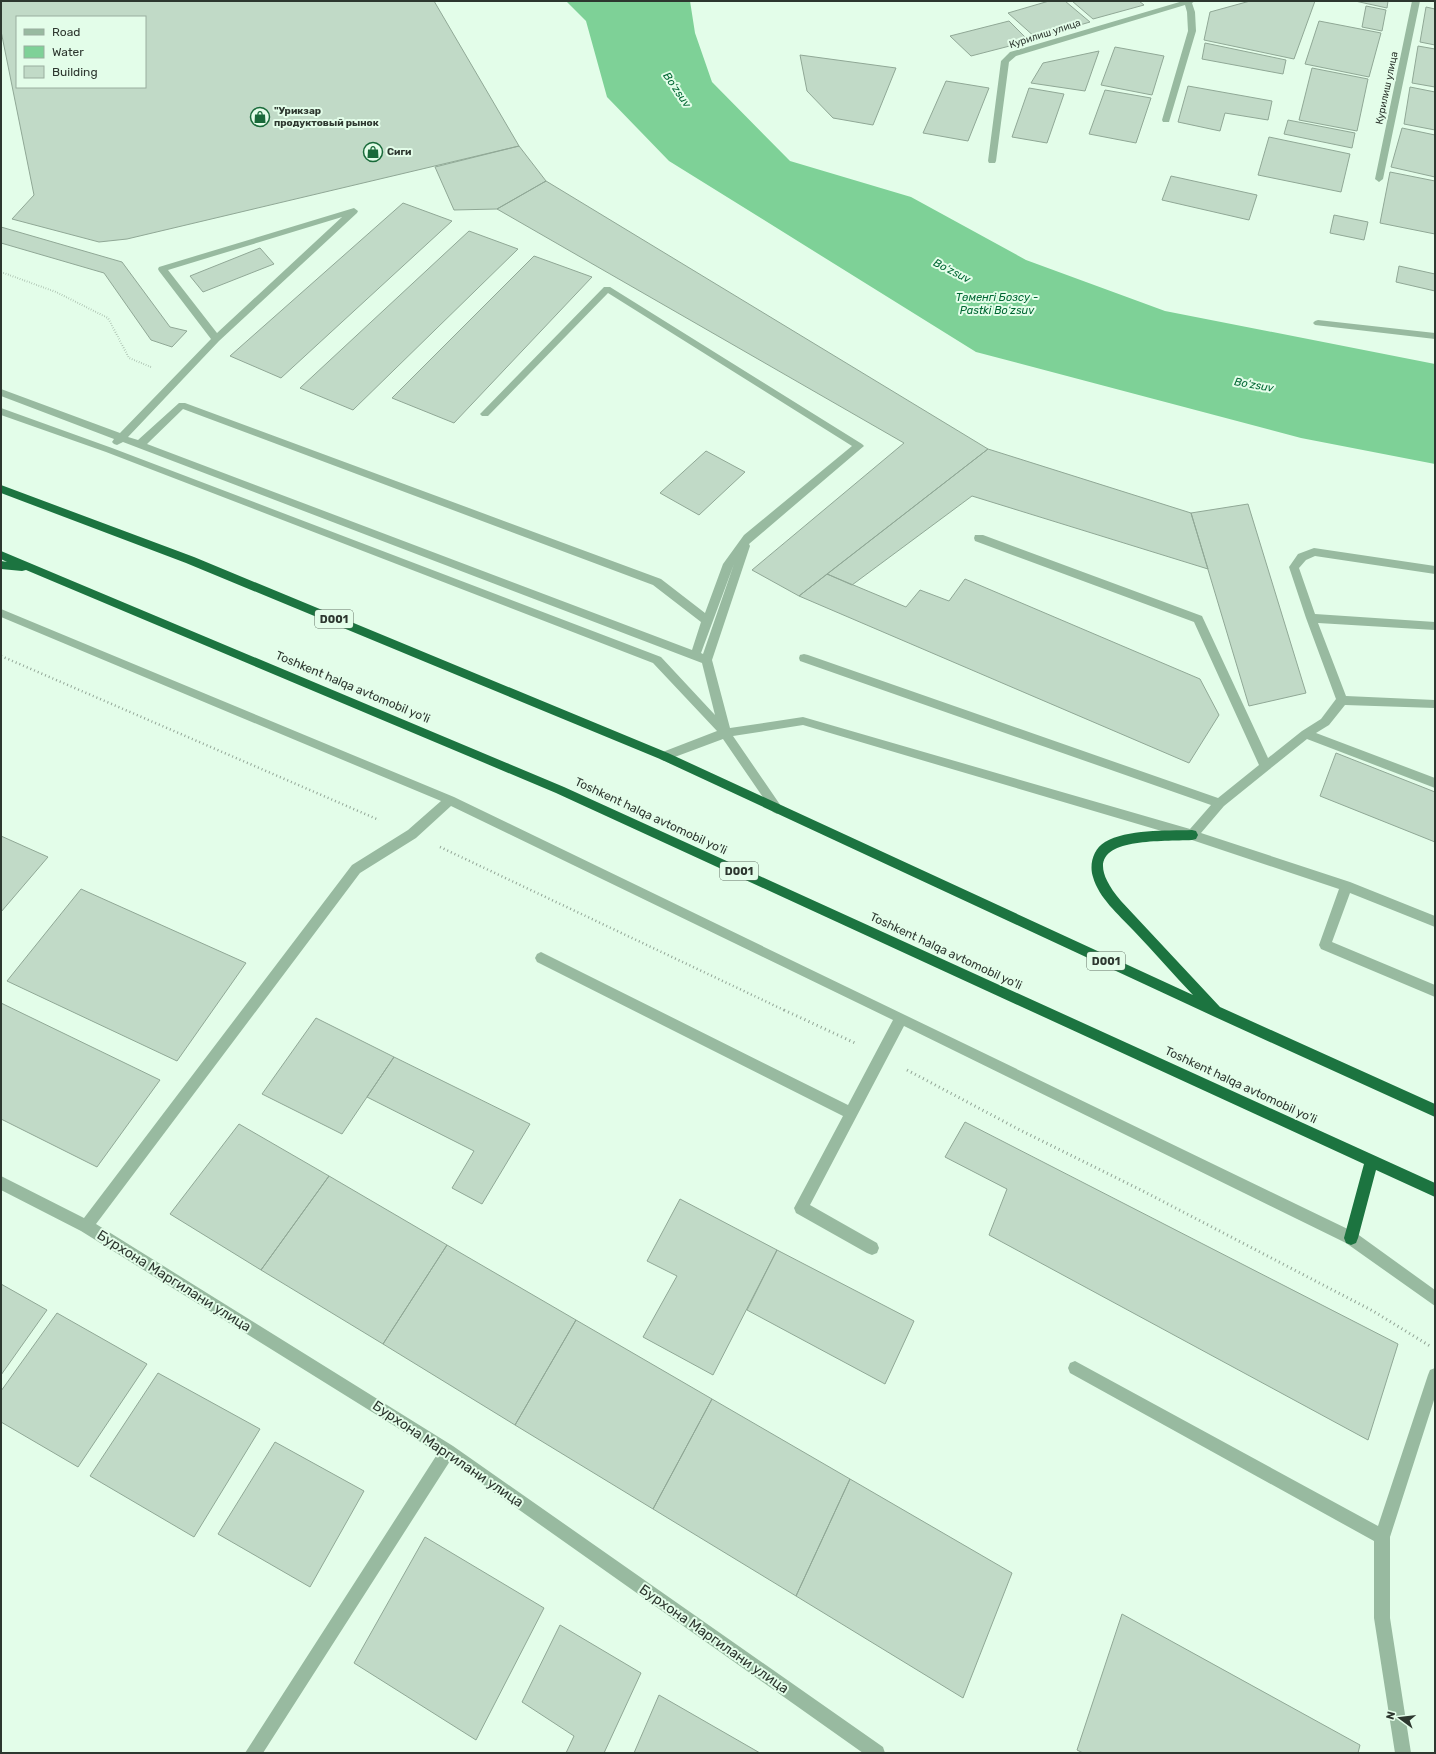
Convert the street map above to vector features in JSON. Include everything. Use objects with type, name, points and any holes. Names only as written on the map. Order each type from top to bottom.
[{"type":"highway","name":"D001","points":[[1,488],[190,560],[664,756],[1219,1013],[1435,1110]]},
{"type":"highway","name":"Toshkent halqa avtomobil yo'li","points":[[1,555],[560,790],[1435,1190]]},
{"type":"highway","points":[[1,565],[35,569]]},
{"type":"highway","points":[[1192,835],[1128,840],[1109,845],[1098,857],[1098,873],[1100,882],[1119,907],[1219,1013]]},
{"type":"highway","points":[[1350,1238],[1372,1161]]},
{"type":"street","name":"Курилиш улица","points":[[992,161],[1005,61],[1013,54],[1190,1]]},
{"type":"street","points":[[1166,120],[1192,31],[1190,1]]},
{"type":"street","name":"Курилиш улица","points":[[1379,179],[1416,1]]},
{"type":"street","points":[[109,450],[216,339],[354,211],[162,269],[216,339]]},
{"type":"street","points":[[485,414],[607,289],[859,446],[748,538],[728,564],[695,655]]},
{"type":"street","points":[[1318,322],[1435,336]]},
{"type":"street","points":[[1,392],[707,660]]},
{"type":"street","points":[[140,444],[182,405],[657,582],[707,621]]},
{"type":"street","points":[[1,411],[109,450],[657,660],[725,732],[777,809]]},
{"type":"street","points":[[725,732],[707,660],[748,538]]},
{"type":"street","points":[[979,538],[1198,619],[1266,767]]},
{"type":"street","points":[[1342,700],[1311,618],[1294,567],[1302,557],[1314,552],[1435,570]]},
{"type":"street","points":[[1,613],[450,800],[901,1018],[1350,1238],[1435,1299]]},
{"type":"street","points":[[1311,618],[1435,626]]},
{"type":"street","points":[[804,658],[1220,803]]},
{"type":"street","points":[[1192,835],[1220,803],[1306,734],[1325,722],[1342,700]]},
{"type":"street","points":[[1342,700],[1435,704]]},
{"type":"street","points":[[664,756],[725,732],[803,721],[1192,835],[1346,886],[1435,922]]},
{"type":"street","points":[[1306,734],[1435,783]]},
{"type":"street","points":[[86,1226],[356,869],[412,834],[450,800]]},
{"type":"street","points":[[1346,886],[1325,945],[1435,991]]},
{"type":"street","points":[[541,958],[851,1113]]},
{"type":"street","points":[[872,1248],[801,1208],[901,1018]]},
{"type":"street","name":"Бурхона Маргилани улица","points":[[1,1183],[86,1226],[448,1451],[877,1753]]},
{"type":"street","points":[[1075,1368],[1382,1537]]},
{"type":"street","points":[[1403,1753],[1382,1618],[1382,1537],[1435,1375]]},
{"type":"street","points":[[253,1753],[448,1451]]},
{"type":"path","points":[[1,272],[56,292],[108,318],[129,358],[178,378]]},
{"type":"path","points":[[1,656],[412,834],[882,1056],[1020,1130],[1148,1194],[1374,1311],[1435,1349]]},
{"type":"water","name":"Төменгі Бозсу - Pastki Boʻzsuv","points":[[566,1],[690,1],[695,33],[712,82],[790,161],[911,197],[1026,260],[1165,311],[1435,364],[1435,464],[1301,438],[976,352],[669,161],[607,97],[586,21]]},
{"type":"building","name":"\"Урикзар продуктовый рынок","points":[[1,1],[434,1],[519,146],[127,239],[99,242],[12,219],[34,195],[1,31]]},
{"type":"building","points":[[1049,1],[1065,1],[1090,22],[1036,38],[1008,13]]},
{"type":"building","points":[[1072,1],[1139,1],[1144,5],[1093,19]]},
{"type":"building","points":[[1250,1],[1315,1],[1294,59],[1204,40],[1210,12]]},
{"type":"building","points":[[1355,1],[1388,1],[1387,8]]},
{"type":"building","points":[[1366,6],[1386,10],[1382,31],[1362,27]]},
{"type":"building","points":[[1426,7],[1435,9],[1435,45],[1420,42]]},
{"type":"building","points":[[1009,21],[1029,41],[971,56],[950,36]]},
{"type":"building","points":[[1319,21],[1381,33],[1369,77],[1305,64]]},
{"type":"building","points":[[1205,43],[1286,60],[1283,74],[1202,59]]},
{"type":"building","points":[[1418,46],[1435,49],[1435,87],[1412,83]]},
{"type":"building","points":[[1115,47],[1164,56],[1152,95],[1101,85]]},
{"type":"building","points":[[1099,51],[1085,91],[1031,83],[1043,63]]},
{"type":"building","points":[[800,55],[896,68],[873,125],[833,118],[807,91]]},
{"type":"building","points":[[1312,68],[1368,79],[1357,131],[1299,120]]},
{"type":"building","points":[[946,81],[989,88],[968,141],[923,133]]},
{"type":"building","points":[[1188,86],[1272,101],[1268,120],[1225,113],[1220,131],[1178,122]]},
{"type":"building","points":[[1410,87],[1435,92],[1435,130],[1404,124]]},
{"type":"building","points":[[1029,88],[1064,94],[1047,143],[1012,137]]},
{"type":"building","points":[[1105,90],[1151,98],[1136,143],[1089,134]]},
{"type":"building","points":[[1288,120],[1355,133],[1352,148],[1284,134]]},
{"type":"building","points":[[1402,128],[1435,135],[1435,177],[1391,167]]},
{"type":"building","points":[[1269,137],[1350,154],[1341,192],[1258,175]]},
{"type":"building","points":[[519,146],[546,181],[497,209],[454,210],[435,167]]},
{"type":"building","points":[[1390,172],[1435,181],[1435,234],[1380,223]]},
{"type":"building","points":[[1171,176],[1257,195],[1249,220],[1162,200]]},
{"type":"building","points":[[546,181],[988,449],[799,596],[752,570],[904,443],[497,209]]},
{"type":"building","points":[[403,203],[452,221],[281,378],[230,356]]},
{"type":"building","points":[[1334,215],[1368,222],[1364,240],[1330,233]]},
{"type":"building","points":[[1,227],[122,262],[170,327],[187,331],[172,347],[151,340],[104,273],[1,243]]},
{"type":"building","points":[[469,231],[518,249],[353,410],[300,388]]},
{"type":"building","points":[[260,248],[274,264],[203,292],[190,276]]},
{"type":"building","points":[[534,256],[592,277],[454,423],[392,398]]},
{"type":"building","points":[[1399,266],[1435,274],[1435,291],[1396,282]]},
{"type":"building","points":[[988,449],[1191,513],[1208,569],[972,496],[852,585],[827,574]]},
{"type":"building","points":[[706,451],[745,472],[699,515],[660,493]]},
{"type":"building","points":[[1248,504],[1306,693],[1249,706],[1191,513]]},
{"type":"building","points":[[827,574],[906,607],[920,590],[949,601],[965,579],[1200,679],[1219,715],[1189,763],[799,596]]},
{"type":"building","points":[[1336,753],[1435,792],[1435,842],[1320,796]]},
{"type":"building","points":[[1,836],[48,857],[1,912]]},
{"type":"building","points":[[81,889],[246,963],[177,1061],[7,981]]},
{"type":"building","points":[[1,1003],[160,1080],[97,1167],[1,1119]]},
{"type":"building","points":[[316,1018],[394,1057],[342,1134],[262,1094]]},
{"type":"building","points":[[394,1057],[530,1124],[482,1204],[452,1188],[474,1151],[367,1097]]},
{"type":"building","points":[[965,1122],[1398,1344],[1368,1440],[989,1235],[1007,1189],[945,1157]]},
{"type":"building","points":[[239,1124],[329,1176],[261,1270],[170,1214]]},
{"type":"building","points":[[329,1176],[447,1245],[383,1344],[261,1270]]},
{"type":"building","points":[[680,1199],[777,1250],[713,1375],[643,1337],[677,1276],[647,1261]]},
{"type":"building","points":[[447,1245],[576,1320],[515,1425],[383,1344]]},
{"type":"building","points":[[777,1250],[914,1321],[885,1384],[747,1310]]},
{"type":"building","points":[[1,1284],[47,1310],[1,1375]]},
{"type":"building","points":[[57,1313],[147,1364],[78,1467],[1,1422],[1,1391]]},
{"type":"building","points":[[576,1320],[712,1399],[653,1509],[515,1425]]},
{"type":"building","points":[[158,1373],[260,1429],[194,1537],[90,1476]]},
{"type":"building","points":[[712,1399],[850,1479],[796,1596],[653,1509]]},
{"type":"building","points":[[275,1442],[364,1491],[310,1587],[218,1534]]},
{"type":"building","points":[[850,1479],[1012,1573],[963,1698],[796,1596]]},
{"type":"building","points":[[425,1537],[544,1608],[476,1740],[354,1663]]},
{"type":"building","points":[[1122,1614],[1360,1745],[1358,1753],[1083,1753],[1077,1750]]},
{"type":"building","points":[[560,1625],[641,1673],[604,1753],[566,1753],[574,1736],[522,1702]]},
{"type":"building","points":[[659,1695],[760,1753],[634,1753]]},
{"type":"place","name":"\"Урикзар продуктовый рынок","points":[[260,117]]},
{"type":"place","name":"Сиги","points":[[373,152]]},
{"type":"water label","name":"Boʻzsuv","points":[[677,90]]},
{"type":"water label","name":"Boʻzsuv","points":[[952,271]]},
{"type":"water label","name":"Boʻzsuv","points":[[1254,385]]}]
